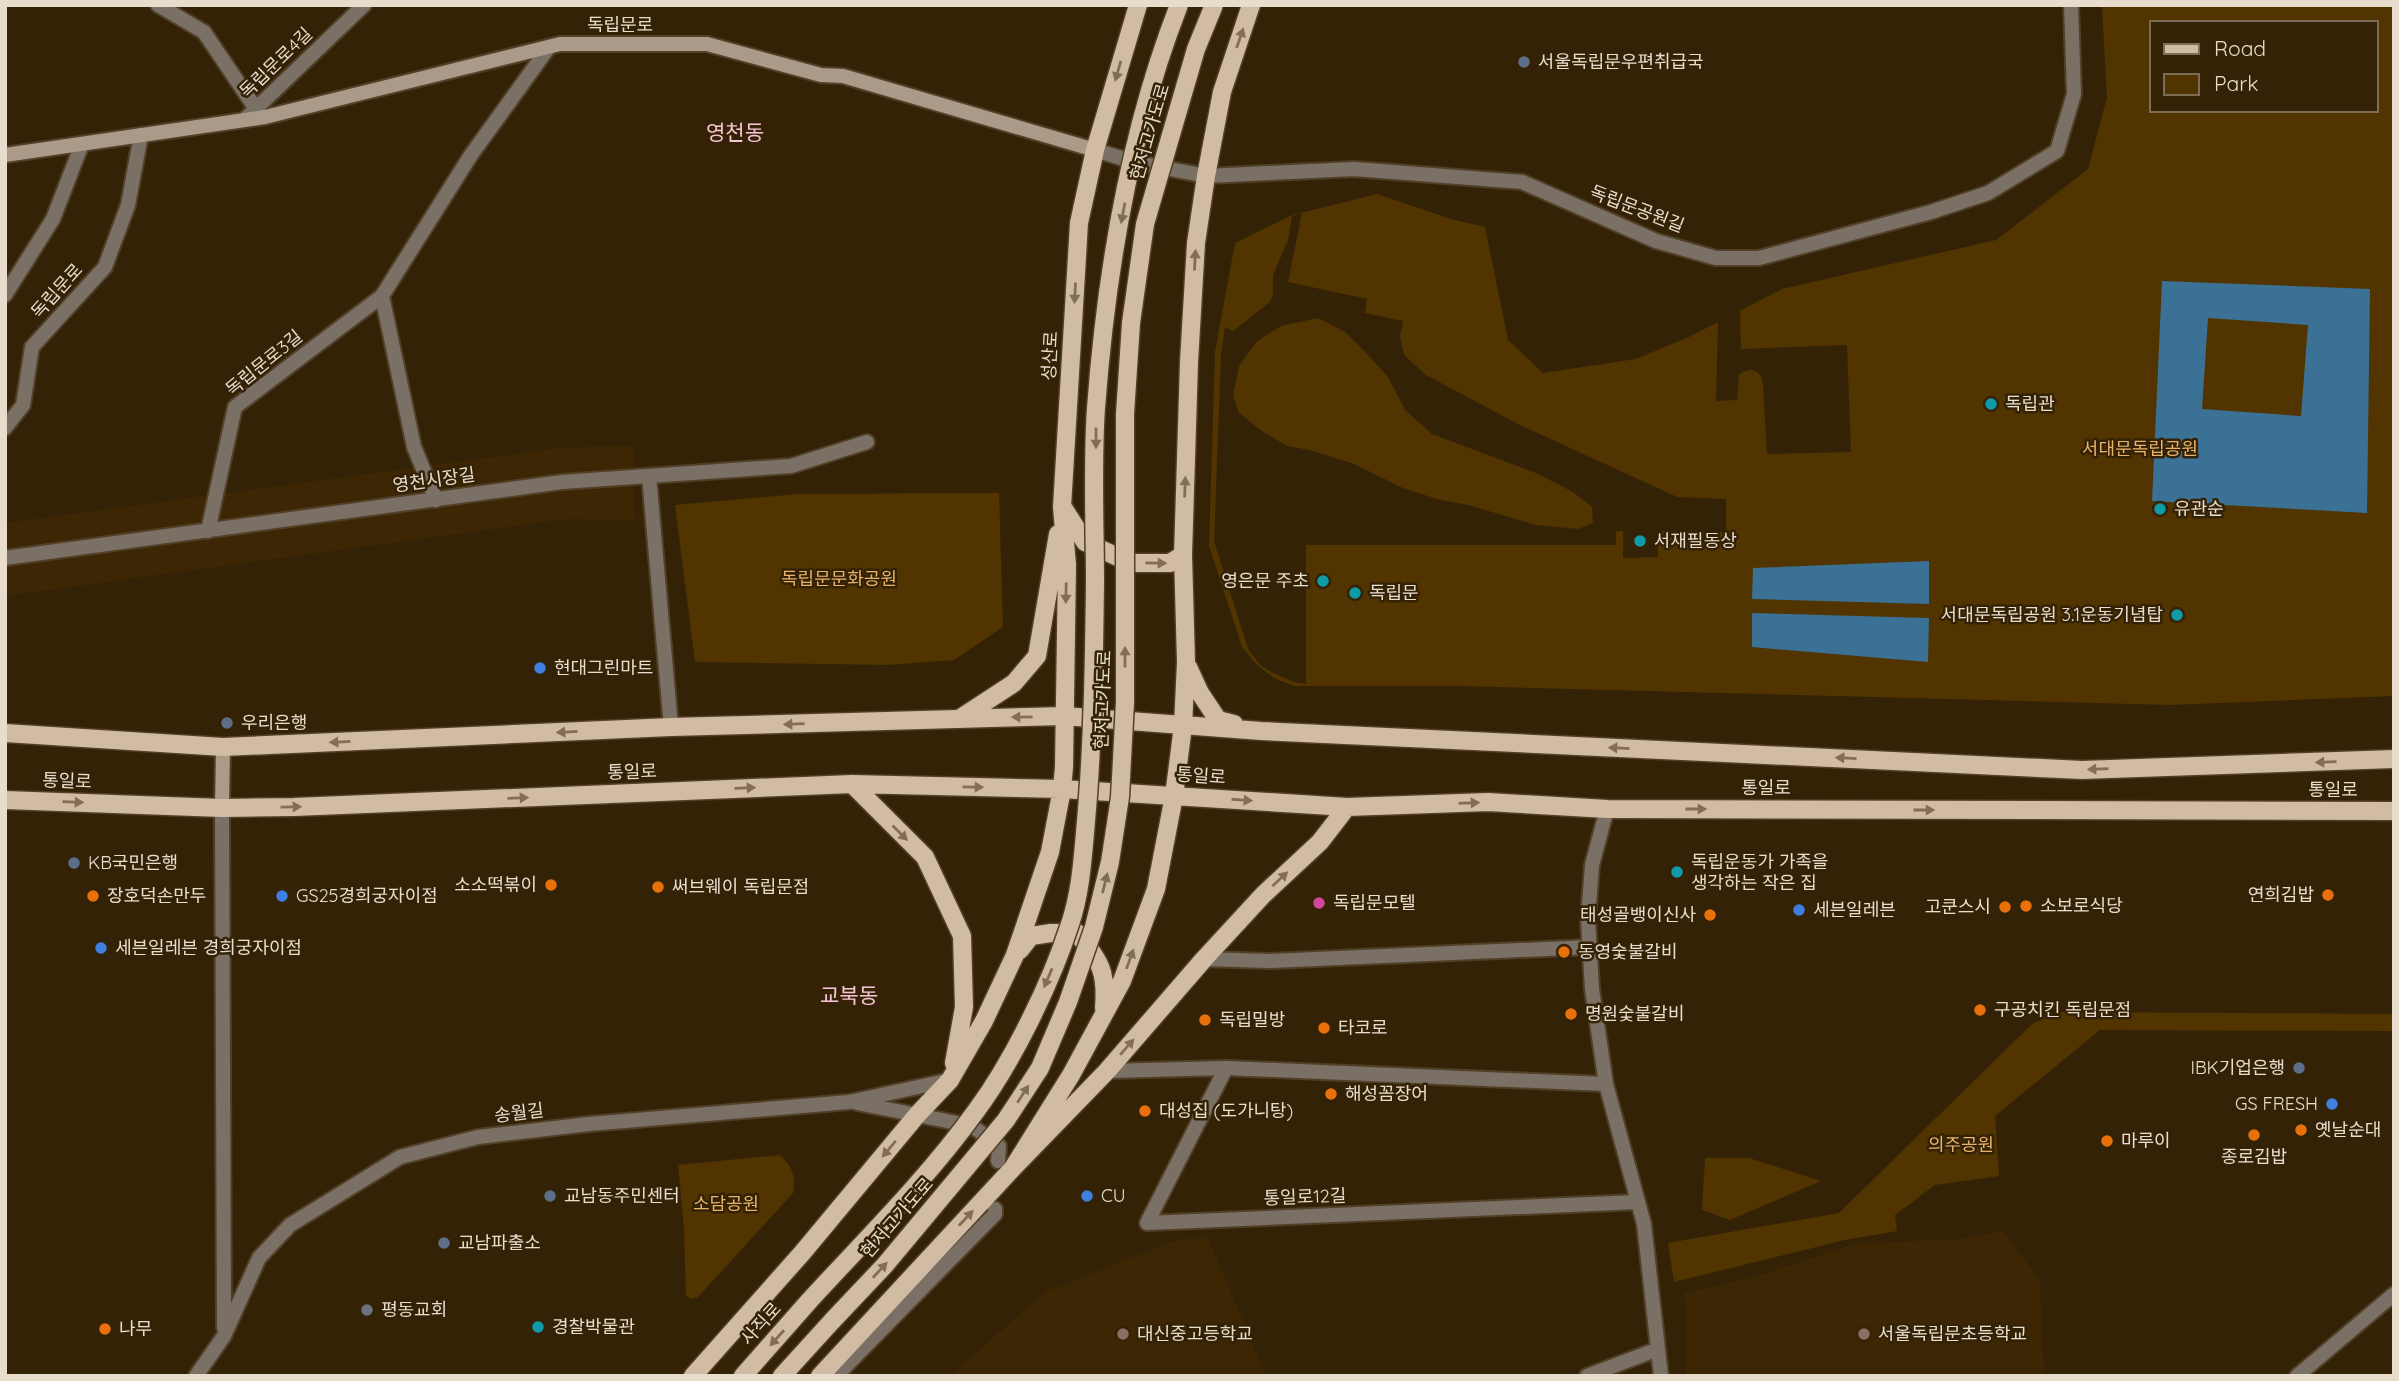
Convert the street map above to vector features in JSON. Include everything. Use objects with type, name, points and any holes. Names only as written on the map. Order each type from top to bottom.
[{"type":"main road","name":"성산로","points":[[693,1376],[950,1080],[984,1021],[1016,955],[1050,852],[1062,789],[1067,565],[1062,506],[1079,223],[1095,150],[1138,5]]},
{"type":"main road","name":"현저고가도로","points":[[810,1300],[944,1153],[977,1110],[1005,1068],[1044,987],[1071,922],[1082,866],[1092,754],[1096,410],[1112,262],[1137,142],[1165,42],[1179,5]]},
{"type":"main road","name":"현저고가도로","points":[[782,1376],[885,1265],[1006,1120],[1040,1068],[1068,1002],[1094,927],[1110,862],[1120,797],[1125,702],[1125,414],[1131,323],[1145,224],[1196,50],[1214,5]]},
{"type":"main road","points":[[820,1376],[835,1371],[1005,1165],[1071,1075],[1122,981],[1156,889],[1174,796],[1183,726],[1186,662],[1183,555],[1195,256],[1206,176],[1222,92],[1251,5]]},
{"type":"main road","name":"독립문로","points":[[5,156],[265,117],[560,44],[707,44],[821,75],[843,76],[1095,150]]},
{"type":"main road","points":[[1062,506],[1085,542],[1131,563],[1170,563],[1183,555]]},
{"type":"main road","points":[[959,719],[1014,683],[1037,656],[1062,506]]},
{"type":"main road","points":[[1186,662],[1200,693],[1218,720],[1261,731]]},
{"type":"main road","name":"통일로","points":[[5,733],[223,747],[671,727],[1064,716],[1261,731],[2082,769],[2394,759]]},
{"type":"main road","points":[[222,808],[223,747]]},
{"type":"main road","points":[[852,784],[925,857],[962,936],[964,1007],[950,1080]]},
{"type":"main road","name":"통일로","points":[[5,800],[222,808],[852,784],[1062,789],[1347,807],[1488,803],[1607,809],[2394,811]]},
{"type":"main road","points":[[1005,1165],[1107,1071],[1204,958],[1263,895],[1320,842],[1347,807]]},
{"type":"main road","points":[[1016,955],[1031,936],[1077,933],[1096,957],[1106,983],[1103,1016]]},
{"type":"main road","name":"사직로","points":[[743,1376],[810,1300]]},
{"type":"street","points":[[159,5],[204,32],[256,109]]},
{"type":"street","name":"독립문로4길","points":[[244,120],[365,5]]},
{"type":"street","name":"독립문공원길","points":[[1095,150],[1134,162],[1206,176],[1353,169],[1522,182],[1656,241],[1716,258],[1759,258],[1931,212],[1988,193],[2057,151],[2074,94],[2071,5]]},
{"type":"street","name":"독립문로3길","points":[[208,531],[235,407],[382,296],[471,155],[549,47]]},
{"type":"street","name":"독립문로","points":[[5,428],[23,405],[32,348],[105,267],[128,205],[141,135]]},
{"type":"street","name":"독립문로","points":[[5,295],[53,219],[82,144]]},
{"type":"street","points":[[382,296],[414,447],[436,500]]},
{"type":"street","name":"영천시장길","points":[[5,558],[562,482],[791,466],[867,442]]},
{"type":"street","points":[[649,476],[671,727]]},
{"type":"street","points":[[222,808],[224,1336]]},
{"type":"street","points":[[1607,809],[1592,865],[1588,919],[1592,989],[1606,1084],[1644,1224],[1661,1376]]},
{"type":"street","points":[[1204,958],[1270,961],[1590,947]]},
{"type":"street","points":[[1107,1071],[1226,1068],[1606,1084]]},
{"type":"street","name":"통일로12길","points":[[1226,1068],[1147,1223],[1638,1202]]},
{"type":"street","name":"송월길","points":[[196,1376],[224,1336],[259,1258],[290,1225],[400,1157],[490,1135],[849,1102],[950,1080]]},
{"type":"street","points":[[849,1102],[972,1126],[999,1146],[1005,1165]]},
{"type":"street","points":[[835,1371],[995,1214],[995,1209]]},
{"type":"street","points":[[2297,1376],[2394,1294]]},
{"type":"street","points":[[1587,1376],[1658,1349]]},
{"type":"shaded area","points":[[634,445],[635,520],[566,519],[5,596],[5,523],[559,448]]},
{"type":"shaded area","name":"서울독립문초등학교","points":[[2003,1231],[2040,1280],[2044,1376],[1686,1376],[1685,1293],[1754,1277],[1854,1244],[1959,1239]]},
{"type":"shaded area","name":"대신중고등학교","points":[[1207,1235],[1266,1376],[950,1376],[1045,1292],[1168,1243]]},
{"type":"green space","name":"서대문독립공원","points":[[2102,5],[2394,5],[2394,696],[2170,705],[1459,686],[1294,686],[1274,678],[1256,664],[1242,647],[1209,546],[1215,352],[1235,243],[1292,215],[1377,194],[1451,219],[1485,227],[1508,340],[1543,373],[1636,359],[1718,322],[1716,401],[1737,400],[1739,375],[1747,370],[1754,370],[1760,375],[1763,384],[1767,454],[1851,452],[1847,345],[1741,349],[1740,311],[1721,320],[1782,289],[1996,240],[2088,169],[2107,97]],"holes":[[[1302,213],[1288,282],[1367,299],[1365,313],[1403,321],[1400,336],[1404,355],[1426,375],[1520,425],[1677,497],[1726,499],[1726,532],[1658,531],[1658,557],[1623,558],[1623,531],[1616,531],[1616,545],[1306,545],[1306,684],[1294,682],[1260,665],[1248,649],[1214,541],[1221,355],[1225,327],[1233,331],[1270,302],[1273,295],[1273,275],[1288,240],[1292,216]]]},
{"type":"green space","points":[[1318,318],[1345,332],[1367,354],[1388,377],[1405,410],[1432,434],[1536,473],[1573,492],[1592,507],[1593,523],[1578,529],[1536,525],[1437,499],[1403,488],[1354,464],[1310,450],[1287,446],[1262,431],[1239,413],[1233,396],[1239,366],[1256,342],[1281,326]]},
{"type":"green space","name":"독립문문화공원","points":[[999,493],[1003,627],[954,660],[888,665],[695,662],[675,505],[799,494]]},
{"type":"green space","name":"의주공원","points":[[2058,1012],[2394,1014],[2394,1031],[2100,1030],[1995,1116],[1999,1176],[1935,1185],[1895,1215],[1897,1231],[1845,1240],[1674,1282],[1668,1243],[1839,1213],[2032,1024]]},
{"type":"green space","name":"소담공원","points":[[780,1155],[792,1172],[793,1193],[698,1297],[692,1299],[686,1296],[678,1165]]},
{"type":"green space","points":[[1705,1158],[1749,1158],[1821,1181],[1730,1220],[1702,1210]]},
{"type":"water","points":[[2162,281],[2370,289],[2367,513],[2152,501]],"holes":[[[2208,318],[2308,325],[2301,416],[2202,409]]]},
{"type":"water","points":[[1929,561],[1929,604],[1752,599],[1753,568]]},
{"type":"water","points":[[1752,613],[1929,618],[1928,662],[1752,647]]},
{"type":"place","name":"서울독립문우편취급국","points":[[1524,62]]},
{"type":"place","name":"독립관","points":[[1991,404]]},
{"type":"place","name":"유관순","points":[[2160,509]]},
{"type":"place","name":"서재필동상","points":[[1640,541]]},
{"type":"place","name":"영은문 주초","points":[[1323,581]]},
{"type":"place","name":"독립문","points":[[1355,593]]},
{"type":"place","name":"서대문독립공원 3.1운동기념탑","points":[[2177,615]]},
{"type":"place","name":"현대그린마트","points":[[540,668]]},
{"type":"place","name":"우리은행","points":[[227,723]]},
{"type":"place","name":"KB국민은행","points":[[74,863]]},
{"type":"place","name":"독립운동가 가족을 생각하는 작은 집","points":[[1677,872]]},
{"type":"place","name":"소소떡볶이","points":[[551,885]]},
{"type":"place","name":"써브웨이 독립문점","points":[[658,887]]},
{"type":"place","name":"연희김밥","points":[[2328,895]]},
{"type":"place","name":"장호덕손만두","points":[[93,896]]},
{"type":"place","name":"GS25경희궁자이점","points":[[282,896]]},
{"type":"place","name":"독립문모텔","points":[[1319,903]]},
{"type":"place","name":"소보로식당","points":[[2026,906]]},
{"type":"place","name":"고쿤스시","points":[[2005,907]]},
{"type":"place","name":"세븐일레븐","points":[[1799,910]]},
{"type":"place","name":"태성골뱅이신사","points":[[1710,915]]},
{"type":"place","name":"세븐일레븐 경희궁자이점","points":[[101,948]]},
{"type":"place","name":"동영숯불갈비","points":[[1564,952]]},
{"type":"place","name":"구공치킨 독립문점","points":[[1980,1010]]},
{"type":"place","name":"명원숯불갈비","points":[[1571,1014]]},
{"type":"place","name":"독립밀방","points":[[1205,1020]]},
{"type":"place","name":"타코로","points":[[1324,1028]]},
{"type":"place","name":"IBK기업은행","points":[[2299,1068]]},
{"type":"place","name":"해성꼼장어","points":[[1331,1094]]},
{"type":"place","name":"GS FRESH","points":[[2332,1104]]},
{"type":"place","name":"대성집 (도가니탕)","points":[[1145,1111]]},
{"type":"place","name":"옛날순대","points":[[2301,1130]]},
{"type":"place","name":"종로김밥","points":[[2254,1135]]},
{"type":"place","name":"마루이","points":[[2107,1141]]},
{"type":"place","name":"교남동주민센터","points":[[550,1196]]},
{"type":"place","name":"CU","points":[[1087,1196]]},
{"type":"place","name":"교남파출소","points":[[444,1243]]},
{"type":"place","name":"평동교회","points":[[367,1310]]},
{"type":"place","name":"경찰박물관","points":[[538,1327]]},
{"type":"place","name":"나무","points":[[105,1329]]},
{"type":"place","name":"대신중고등학교","points":[[1123,1334]]},
{"type":"place","name":"서울독립문초등학교","points":[[1864,1334]]},
{"type":"district","name":"영천동","points":[[735,133]]},
{"type":"district","name":"교북동","points":[[849,996]]}]
